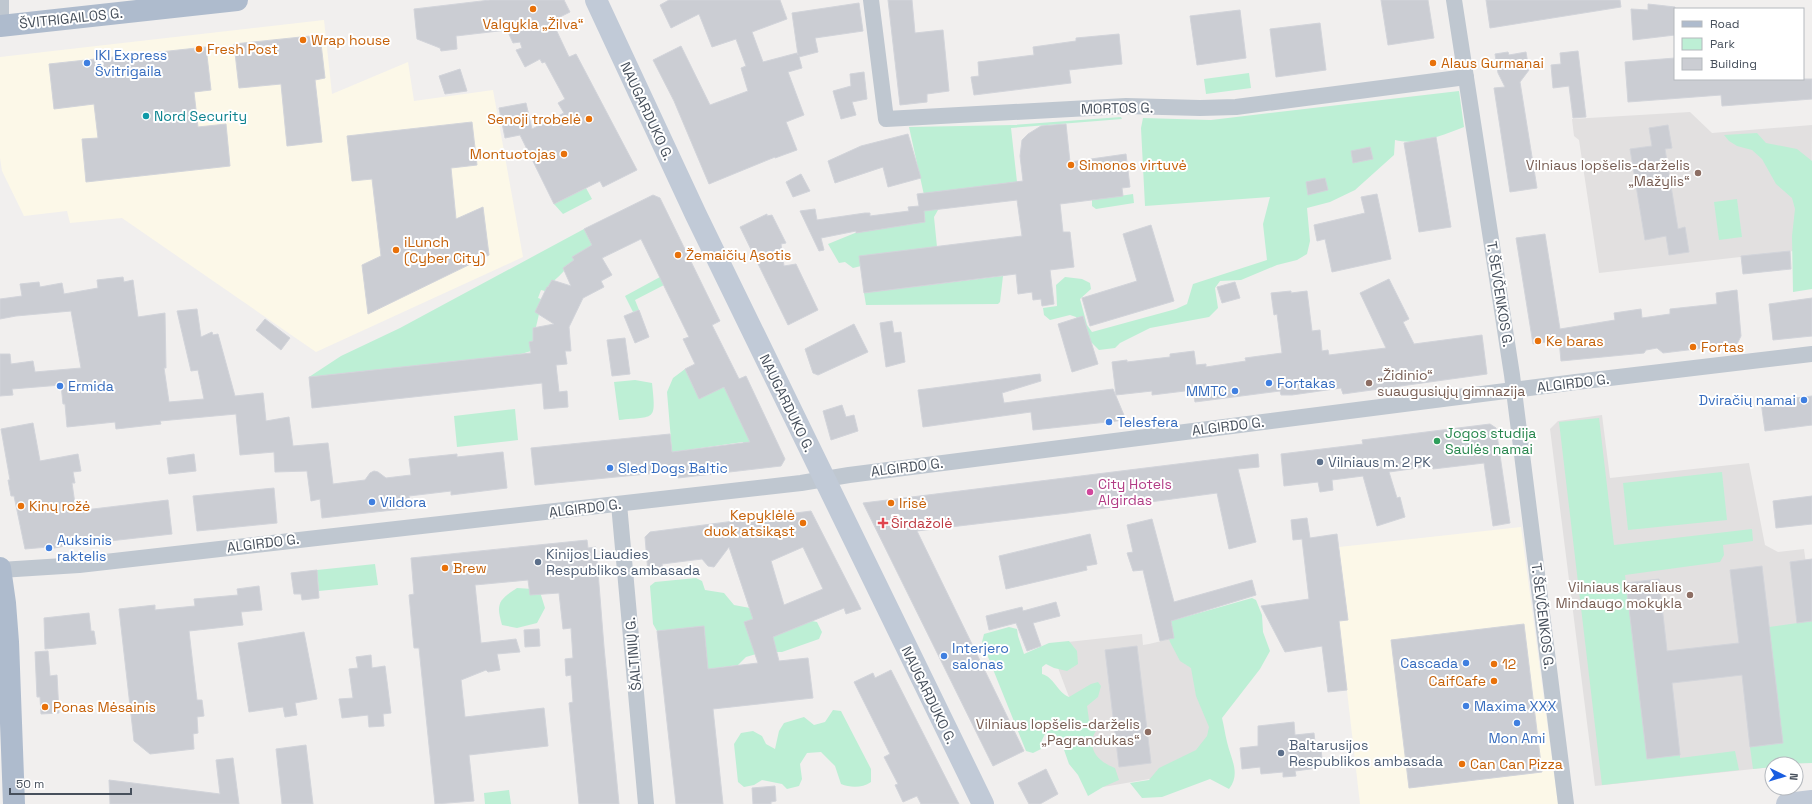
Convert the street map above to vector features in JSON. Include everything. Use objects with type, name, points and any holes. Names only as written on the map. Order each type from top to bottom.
[{"type":"main road","name":"ŠVITRIGAILOS G.","points":[[0,26],[236,0]]},
{"type":"main road","name":"NAUGARDUKO G.","points":[[596,0],[696,215],[983,804]]},
{"type":"main road","points":[[0,569],[8,642],[14,804]]},
{"type":"main road","points":[[1787,804],[1812,801]]},
{"type":"street","points":[[0,26],[1,0]]},
{"type":"street","name":"MORTOS G.","points":[[871,0],[886,119],[1126,106],[1200,108],[1236,107],[1466,77]]},
{"type":"street","name":"T. ŠEVČENKOS G.","points":[[1454,0],[1514,390],[1566,804]]},
{"type":"street","name":"ALGIRDO G.","points":[[0,569],[31,569],[87,564],[619,504],[1514,390],[1812,354]]},
{"type":"street","name":"ŠALTINIŲ G.","points":[[619,504],[646,804]]},
{"type":"shaded area","points":[[324,20],[332,94],[408,62],[414,101],[493,90],[523,257],[316,352],[122,218],[70,223],[67,211],[24,216],[2,171],[0,158],[0,57]]},
{"type":"shaded area","name":"Vilniaus lopšelis-darželis „Mažylis“","points":[[1690,112],[1712,133],[1812,125],[1811,249],[1599,273],[1579,140],[1574,136],[1572,119]]},
{"type":"shaded area","name":"Vilniaus karaliaus Mindaugo mokykla","points":[[1602,415],[1610,478],[1749,463],[1765,545],[1778,552],[1804,549],[1812,608],[1812,763],[1804,763],[1804,756],[1764,756],[1764,768],[1595,786],[1550,429],[1558,421]]},
{"type":"shaded area","points":[[1521,527],[1558,804],[1360,804],[1339,621],[1348,619],[1339,547]]},
{"type":"shaded area","name":"Vilniaus lopšelis-darželis „Pagrandukas“","points":[[1200,612],[1219,767],[1103,787],[1049,644],[1142,634],[1143,645],[1149,644],[1174,638]]},
{"type":"green space","points":[[1249,73],[1251,88],[1206,94],[1204,79]]},
{"type":"green space","points":[[1459,91],[1464,127],[1421,141],[1413,142],[1395,140],[1394,155],[1355,190],[1330,202],[1307,208],[1310,241],[1307,254],[1297,260],[1277,265],[1241,280],[1220,281],[1215,288],[1218,308],[1209,317],[1150,328],[1120,343],[1115,348],[1099,350],[1089,340],[1076,317],[1070,315],[1050,320],[1044,315],[1043,308],[1057,306],[1056,285],[1065,277],[1082,279],[1090,283],[1091,289],[1080,299],[1087,325],[1092,332],[1176,309],[1187,304],[1193,284],[1267,260],[1263,224],[1270,197],[1145,206],[1141,128],[1143,118],[1211,120]]},
{"type":"green space","points":[[1121,117],[1122,119],[1011,128],[1017,182],[936,192],[938,210],[934,217],[937,247],[853,268],[845,262],[839,263],[828,244],[855,233],[925,222],[923,205],[924,195],[909,127],[1014,125]]},
{"type":"green space","points":[[1757,133],[1766,143],[1797,149],[1812,161],[1812,289],[1793,292],[1792,236],[1795,209],[1792,198],[1776,184],[1762,159],[1752,150],[1737,146],[1729,141],[1724,135]]},
{"type":"green space","points":[[586,188],[592,199],[563,214],[554,204]]},
{"type":"green space","points":[[1133,194],[1134,203],[1096,209],[1092,206],[1092,200]]},
{"type":"green space","points":[[1737,199],[1742,237],[1719,240],[1714,202]]},
{"type":"green space","points":[[584,229],[595,250],[572,257],[574,260],[563,268],[564,271],[562,274],[548,286],[545,291],[541,290],[538,298],[541,299],[536,312],[539,314],[536,327],[533,328],[534,335],[531,351],[521,354],[309,377],[341,356],[400,328]]},
{"type":"green space","points":[[1003,276],[1000,302],[998,304],[866,305],[864,293]]},
{"type":"green space","points":[[660,277],[664,285],[635,300],[639,310],[633,312],[625,296]]},
{"type":"green space","points":[[685,369],[699,398],[724,387],[757,448],[745,450],[743,442],[672,452],[667,392],[673,378]]},
{"type":"green space","points":[[635,380],[652,383],[654,405],[653,411],[651,415],[647,417],[619,420],[614,382]]},
{"type":"green space","points":[[515,409],[518,440],[457,447],[454,416]]},
{"type":"green space","points":[[1599,418],[1614,545],[1752,529],[1753,541],[1723,545],[1724,555],[1720,562],[1625,575],[1647,759],[1680,755],[1680,758],[1735,751],[1739,770],[1602,785],[1559,422]]},
{"type":"green space","points":[[1722,472],[1727,520],[1628,530],[1623,483]]},
{"type":"green space","points":[[375,564],[378,585],[319,591],[317,570]]},
{"type":"green space","points":[[696,578],[702,581],[705,590],[724,593],[734,605],[750,608],[753,619],[745,622],[773,637],[812,621],[817,622],[822,632],[819,639],[782,652],[763,652],[746,657],[738,665],[708,669],[704,626],[657,631],[653,624],[650,586],[655,582]]},
{"type":"green space","points":[[517,588],[533,589],[540,592],[545,608],[537,623],[517,628],[502,625],[499,612],[500,603],[502,599]]},
{"type":"green space","points":[[1252,598],[1256,600],[1262,615],[1263,632],[1270,651],[1260,669],[1222,718],[1234,766],[1235,772],[1233,783],[1229,789],[1210,779],[1162,797],[1142,798],[1130,783],[1149,780],[1159,768],[1196,750],[1207,736],[1209,727],[1196,696],[1191,668],[1180,661],[1170,642],[1169,639],[1174,638],[1171,621]]},
{"type":"green space","points":[[1812,621],[1812,763],[1804,763],[1804,756],[1764,756],[1764,768],[1753,769],[1750,747],[1769,627]]},
{"type":"green space","points":[[1009,627],[1017,629],[1024,654],[1049,643],[1069,641],[1077,651],[1078,664],[1067,671],[1054,668],[1046,664],[1042,667],[1042,674],[1050,678],[1061,692],[1069,697],[1091,684],[1098,682],[1101,686],[1098,697],[1087,706],[1089,720],[1096,723],[1098,727],[1092,741],[1092,746],[1099,758],[1115,768],[1119,780],[1088,796],[1078,775],[1069,764],[1063,747],[1054,734],[1045,734],[1042,740],[1041,749],[1033,753],[1026,751],[982,642],[984,634]]},
{"type":"green space","points":[[833,710],[841,711],[871,769],[871,782],[856,787],[841,784],[835,766],[821,752],[807,753],[800,764],[802,779],[799,786],[787,789],[782,784],[762,780],[754,785],[744,787],[738,782],[734,744],[741,733],[753,731],[762,736],[766,744],[775,749],[779,731],[784,723],[804,717],[814,725],[825,722]]},
{"type":"green space","points":[[509,790],[511,804],[485,804],[484,793]]},
{"type":"building","points":[[490,0],[564,0],[570,12],[552,21],[569,57],[576,54],[637,170],[603,187],[600,181],[554,204],[520,135],[505,138],[499,108],[526,103],[532,129],[564,113],[558,103],[565,99],[545,62],[542,63],[540,59],[525,67],[516,50],[522,48],[520,42],[513,43],[507,30],[456,36],[457,49],[441,51],[440,48],[417,39],[414,9]]},
{"type":"building","points":[[669,0],[780,0],[787,19],[752,32],[763,62],[797,53],[798,55],[792,13],[859,3],[863,31],[815,38],[818,52],[799,57],[802,68],[788,72],[804,115],[786,122],[797,150],[775,157],[709,184],[674,101],[653,60],[681,46],[710,105],[748,91],[741,68],[746,66],[736,39],[712,47],[699,14],[671,28],[660,5]]},
{"type":"building","points":[[888,0],[912,0],[915,33],[943,30],[949,91],[927,94],[927,102],[900,105]]},
{"type":"building","points":[[1381,0],[1428,0],[1434,38],[1388,45]]},
{"type":"building","points":[[1486,0],[1620,0],[1621,7],[1490,28]]},
{"type":"building","points":[[1648,4],[1675,7],[1674,35],[1633,40],[1631,9],[1648,10]]},
{"type":"building","points":[[1240,10],[1246,58],[1197,65],[1190,16]]},
{"type":"building","points":[[1320,23],[1326,70],[1276,77],[1270,29]]},
{"type":"building","points":[[1119,34],[1122,64],[1069,70],[1071,83],[974,95],[971,77],[979,76],[978,62],[1034,55],[1033,47],[1076,41],[1076,38]]},
{"type":"building","points":[[320,35],[325,78],[315,80],[322,142],[287,146],[281,84],[239,88],[234,44]]},
{"type":"building","name":"Nord Security","points":[[206,47],[211,90],[194,92],[198,127],[226,124],[230,166],[86,182],[82,139],[98,138],[94,104],[54,109],[49,64]]},
{"type":"building","points":[[1578,51],[1586,117],[1573,118],[1569,86],[1553,88],[1551,65],[1561,64],[1560,53]]},
{"type":"building","points":[[1508,52],[1509,55],[1526,52],[1529,70],[1520,82],[1537,188],[1510,192],[1494,88],[1505,87],[1498,73],[1495,54]]},
{"type":"building","points":[[1674,58],[1674,80],[1812,79],[1812,99],[1722,106],[1721,95],[1628,102],[1625,62]]},
{"type":"building","points":[[460,69],[467,91],[445,94],[439,76]]},
{"type":"building","points":[[864,72],[867,99],[852,102],[856,115],[841,119],[833,91],[851,86],[850,74]]},
{"type":"building","points":[[472,122],[477,165],[451,168],[456,219],[483,207],[489,255],[368,314],[362,265],[381,256],[372,179],[352,181],[347,136]]},
{"type":"building","points":[[1066,124],[1070,162],[1126,154],[1130,187],[1122,188],[1123,196],[1060,204],[1063,232],[1070,232],[1074,267],[1050,270],[1054,304],[1042,306],[1041,299],[1033,300],[1032,292],[1018,294],[1016,274],[864,293],[859,256],[1022,236],[1017,200],[924,211],[925,222],[856,233],[856,231],[821,238],[824,250],[819,251],[800,211],[815,209],[817,220],[865,213],[870,213],[870,216],[909,211],[908,207],[919,206],[917,194],[1023,181],[1020,156],[1022,140],[1028,134],[1041,126]]},
{"type":"building","points":[[1668,125],[1672,148],[1665,149],[1678,229],[1685,227],[1689,252],[1669,255],[1666,236],[1645,240],[1630,149],[1652,146],[1649,128]]},
{"type":"building","points":[[908,134],[921,178],[888,187],[883,167],[835,183],[828,161],[861,146]]},
{"type":"building","points":[[1436,137],[1451,227],[1419,232],[1404,143]]},
{"type":"building","points":[[1370,147],[1373,159],[1353,163],[1351,151]]},
{"type":"building","points":[[801,174],[810,191],[793,197],[786,182]]},
{"type":"building","points":[[1325,178],[1328,190],[1308,195],[1306,182]]},
{"type":"building","points":[[1377,194],[1391,259],[1332,272],[1325,239],[1317,241],[1314,225],[1365,213],[1361,197]]},
{"type":"building","points":[[653,195],[660,198],[720,321],[712,325],[739,379],[746,376],[785,459],[781,466],[678,478],[677,471],[535,485],[531,448],[670,434],[672,452],[750,442],[724,387],[699,399],[685,369],[695,364],[683,339],[689,337],[641,239],[602,258],[612,275],[601,281],[604,287],[583,298],[569,327],[571,351],[565,351],[567,364],[556,365],[559,392],[567,391],[568,407],[544,409],[542,383],[312,408],[309,377],[531,353],[529,342],[533,341],[533,328],[554,324],[535,312],[547,287],[552,280],[571,286],[563,268],[574,260],[572,257],[592,245],[584,229]]},
{"type":"building","points":[[767,214],[767,216],[772,215],[786,243],[781,244],[784,266],[796,264],[818,310],[788,325],[740,227]]},
{"type":"building","points":[[1151,225],[1174,301],[1090,326],[1082,298],[1137,281],[1123,234]]},
{"type":"building","points":[[1545,234],[1560,329],[1615,320],[1614,313],[1641,309],[1642,318],[1670,314],[1670,309],[1717,304],[1716,293],[1737,290],[1741,336],[1737,344],[1663,353],[1657,348],[1646,350],[1644,353],[1561,361],[1559,340],[1533,344],[1516,238]]},
{"type":"building","points":[[1790,251],[1791,269],[1743,274],[1741,256]]},
{"type":"building","points":[[123,277],[124,282],[133,280],[138,317],[165,313],[166,368],[164,368],[169,402],[204,399],[198,370],[191,371],[177,311],[197,309],[201,337],[212,332],[213,335],[218,334],[235,396],[263,393],[266,421],[289,417],[293,446],[328,443],[333,484],[365,480],[370,473],[374,471],[386,478],[411,475],[409,459],[457,454],[457,457],[503,452],[507,488],[451,495],[451,491],[409,496],[411,508],[322,518],[320,499],[311,501],[307,471],[275,472],[274,452],[240,455],[236,414],[160,421],[161,424],[116,429],[115,422],[67,427],[65,404],[63,404],[61,385],[12,389],[13,395],[0,396],[0,354],[10,354],[11,364],[33,361],[35,372],[81,368],[71,311],[0,319],[0,299],[22,296],[20,284],[39,282],[40,287],[62,283],[64,294],[98,288],[97,280]]},
{"type":"building","points":[[1389,279],[1409,319],[1403,322],[1414,344],[1482,335],[1487,374],[1343,394],[1341,388],[1292,395],[1281,395],[1280,391],[1195,402],[1193,390],[1152,395],[1152,391],[1116,395],[1112,362],[1127,360],[1127,362],[1170,357],[1170,354],[1194,351],[1196,365],[1206,364],[1206,367],[1246,361],[1245,358],[1282,353],[1277,314],[1274,315],[1271,293],[1307,291],[1312,331],[1320,330],[1322,351],[1328,350],[1329,355],[1386,348],[1360,293]]},
{"type":"building","points":[[1235,282],[1240,298],[1222,303],[1217,287]]},
{"type":"building","points":[[1812,298],[1812,336],[1773,340],[1769,304]]},
{"type":"building","points":[[639,310],[649,337],[635,343],[624,316]]},
{"type":"building","points":[[1083,316],[1098,364],[1072,372],[1058,324]]},
{"type":"building","points":[[265,319],[290,338],[281,350],[256,330]]},
{"type":"building","points":[[892,321],[894,333],[901,332],[905,362],[886,367],[880,323]]},
{"type":"building","points":[[854,324],[868,352],[818,375],[813,373],[805,349]]},
{"type":"building","points":[[625,338],[630,374],[612,376],[607,340]]},
{"type":"building","points":[[1040,374],[1041,381],[1002,393],[1004,403],[1113,389],[1126,420],[1033,430],[1031,412],[923,427],[918,390]]},
{"type":"building","points":[[1812,396],[1812,425],[1765,431],[1761,402]]},
{"type":"building","points":[[842,405],[846,417],[854,415],[858,431],[831,440],[823,411]]},
{"type":"building","points":[[33,423],[40,461],[78,454],[81,471],[73,472],[75,483],[72,483],[76,511],[168,500],[172,534],[49,549],[48,547],[25,549],[14,496],[11,496],[8,480],[10,480],[1,429]]},
{"type":"building","points":[[1490,424],[1496,428],[1510,523],[1493,526],[1484,463],[1433,469],[1432,466],[1389,472],[1397,498],[1400,497],[1405,517],[1377,526],[1363,476],[1332,480],[1333,490],[1320,492],[1318,482],[1284,486],[1281,454],[1363,444],[1362,440]]},
{"type":"building","points":[[194,454],[196,471],[169,474],[167,458]]},
{"type":"building","points":[[1258,454],[1259,467],[1238,469],[1256,542],[1229,549],[1217,493],[917,531],[1024,751],[993,766],[863,503]]},
{"type":"building","points":[[274,488],[277,523],[197,531],[193,496]]},
{"type":"building","points":[[1812,496],[1812,524],[1776,528],[1773,501]]},
{"type":"building","points":[[811,511],[861,609],[846,614],[844,608],[773,637],[779,661],[808,658],[813,698],[713,709],[723,804],[676,804],[657,631],[704,626],[708,669],[758,663],[744,622],[753,619],[729,547],[714,567],[708,566],[702,559],[662,564],[663,570],[648,573],[645,537],[650,532]],"holes":[[[803,547],[823,589],[784,605],[771,561]]]},
{"type":"building","points":[[1307,518],[1310,538],[1337,534],[1348,620],[1339,621],[1347,690],[1328,692],[1322,646],[1285,652],[1261,606],[1309,599],[1302,539],[1293,540],[1291,520]]},
{"type":"building","points":[[1152,519],[1174,602],[1252,580],[1256,595],[1171,621],[1174,638],[1160,641],[1143,570],[1133,571],[1127,553],[1133,552],[1127,525]]},
{"type":"building","points":[[1090,534],[1097,564],[1086,566],[1087,570],[1006,589],[999,556]]},
{"type":"building","points":[[587,540],[588,548],[596,547],[619,804],[579,804],[569,703],[573,702],[571,675],[566,676],[565,659],[573,658],[571,628],[563,629],[559,593],[530,595],[528,580],[475,585],[481,643],[516,639],[520,652],[497,654],[500,670],[488,672],[486,670],[461,680],[465,717],[544,708],[548,746],[469,755],[474,801],[435,804],[419,648],[414,648],[409,595],[414,594],[411,558]]},
{"type":"building","points":[[1812,559],[1812,621],[1797,623],[1790,562]]},
{"type":"building","points":[[1762,566],[1783,743],[1750,747],[1742,675],[1672,683],[1680,755],[1647,759],[1626,583],[1659,579],[1667,651],[1739,643],[1730,570]]},
{"type":"building","points":[[317,570],[319,598],[302,600],[301,594],[294,594],[291,573]]},
{"type":"building","points":[[259,586],[262,610],[241,612],[243,625],[189,631],[197,700],[202,700],[204,716],[197,717],[198,733],[193,734],[194,749],[150,754],[134,741],[119,609],[155,605],[155,610],[195,606],[194,599],[238,595],[237,589]]},
{"type":"building","points":[[1056,602],[1060,616],[1033,623],[1041,646],[1027,651],[1016,623],[989,630],[986,616],[1022,607],[1023,611]]},
{"type":"building","points":[[89,613],[91,631],[94,631],[96,644],[45,649],[44,618]]},
{"type":"building","name":"Maxima XXX","points":[[1524,624],[1542,772],[1409,788],[1391,640]]},
{"type":"building","points":[[539,629],[540,646],[525,647],[524,630]]},
{"type":"building","points":[[304,632],[317,699],[295,703],[297,715],[285,717],[283,707],[249,712],[238,643]]},
{"type":"building","points":[[1137,646],[1151,763],[1119,767],[1105,650]]},
{"type":"building","points":[[48,651],[50,676],[57,675],[59,713],[41,714],[40,697],[37,697],[35,652]]},
{"type":"building","points":[[371,655],[372,668],[385,666],[391,713],[383,714],[384,726],[369,727],[368,715],[342,718],[339,699],[353,698],[349,669],[358,668],[356,657]]},
{"type":"building","points":[[891,670],[959,804],[921,804],[917,796],[903,802],[895,785],[898,784],[884,757],[890,754],[854,682],[873,673],[875,678]]},
{"type":"building","name":"Baltarusijos Respublikos ambasada","points":[[1294,722],[1295,735],[1314,733],[1315,742],[1320,742],[1322,758],[1317,758],[1318,768],[1295,771],[1296,776],[1283,777],[1283,772],[1261,774],[1260,767],[1242,769],[1240,748],[1258,746],[1258,726]]},
{"type":"building","points":[[306,745],[313,804],[282,804],[276,749]]},
{"type":"building","points":[[233,758],[239,804],[110,804],[109,780],[220,794],[216,760]]},
{"type":"building","points":[[1046,769],[1058,794],[1040,804],[1029,804],[1018,783]]},
{"type":"building","points":[[775,786],[776,801],[771,802],[771,804],[753,804],[752,788]]},
{"type":"place","name":"Valgykla „Žilva“","points":[[533,9]]},
{"type":"place","name":"Wrap house","points":[[303,40]]},
{"type":"place","name":"Fresh Post","points":[[199,49]]},
{"type":"place","name":"IKI Express Švitrigaila","points":[[87,63]]},
{"type":"place","name":"Alaus Gurmanai","points":[[1433,63]]},
{"type":"place","name":"Nord Security","points":[[146,116]]},
{"type":"place","name":"Senoji trobelė","points":[[589,119]]},
{"type":"place","name":"Montuotojas","points":[[564,154]]},
{"type":"place","name":"Simonos virtuvė","points":[[1071,165]]},
{"type":"place","name":"Vilniaus lopšelis-darželis „Mažylis“","points":[[1698,173]]},
{"type":"place","name":"iLunch (Cyber City)","points":[[396,250]]},
{"type":"place","name":"Žemaičių Ąsotis","points":[[678,255]]},
{"type":"place","name":"Ke baras","points":[[1538,341]]},
{"type":"place","name":"Fortas","points":[[1693,347]]},
{"type":"place","name":"Fortakas","points":[[1269,383]]},
{"type":"place","name":"„Židinio“ suaugusiųjų gimnazija","points":[[1369,383]]},
{"type":"place","name":"Ermida","points":[[60,386]]},
{"type":"place","name":"MMTC","points":[[1235,391]]},
{"type":"place","name":"Dviračių namai","points":[[1804,400]]},
{"type":"place","name":"Telesfera","points":[[1109,422]]},
{"type":"place","name":"Jogos studija Saulės namai","points":[[1437,441]]},
{"type":"place","name":"Vilniaus m. 2 PK","points":[[1320,462]]},
{"type":"place","name":"Sled Dogs Baltic","points":[[610,468]]},
{"type":"place","name":"City Hotels Algirdas","points":[[1090,492]]},
{"type":"place","name":"Vildora","points":[[372,502]]},
{"type":"place","name":"Irisė","points":[[891,503]]},
{"type":"place","name":"Kinų rožė","points":[[21,506]]},
{"type":"place","name":"Kepyklėlė duok atsikąst","points":[[803,523]]},
{"type":"place","name":"Širdažolė","points":[[883,523]]},
{"type":"place","name":"Auksinis raktelis","points":[[49,548]]},
{"type":"place","name":"Kinijos Liaudies Respublikos ambasada","points":[[538,562]]},
{"type":"place","name":"Brew","points":[[445,568]]},
{"type":"place","name":"Vilniaus karaliaus Mindaugo mokykla","points":[[1690,595]]},
{"type":"place","name":"Interjero salonas","points":[[944,656]]},
{"type":"place","name":"Cascada","points":[[1466,663]]},
{"type":"place","name":"12","points":[[1494,664]]},
{"type":"place","name":"CaifCafe","points":[[1494,681]]},
{"type":"place","name":"Maxima XXX","points":[[1466,706]]},
{"type":"place","name":"Ponas Mėsainis","points":[[45,707]]},
{"type":"place","name":"Mon Ami","points":[[1517,723]]},
{"type":"place","name":"Vilniaus lopšelis-darželis „Pagrandukas“","points":[[1148,732]]},
{"type":"place","name":"Baltarusijos Respublikos ambasada","points":[[1281,753]]},
{"type":"place","name":"Can Can Pizza","points":[[1462,764]]}]
